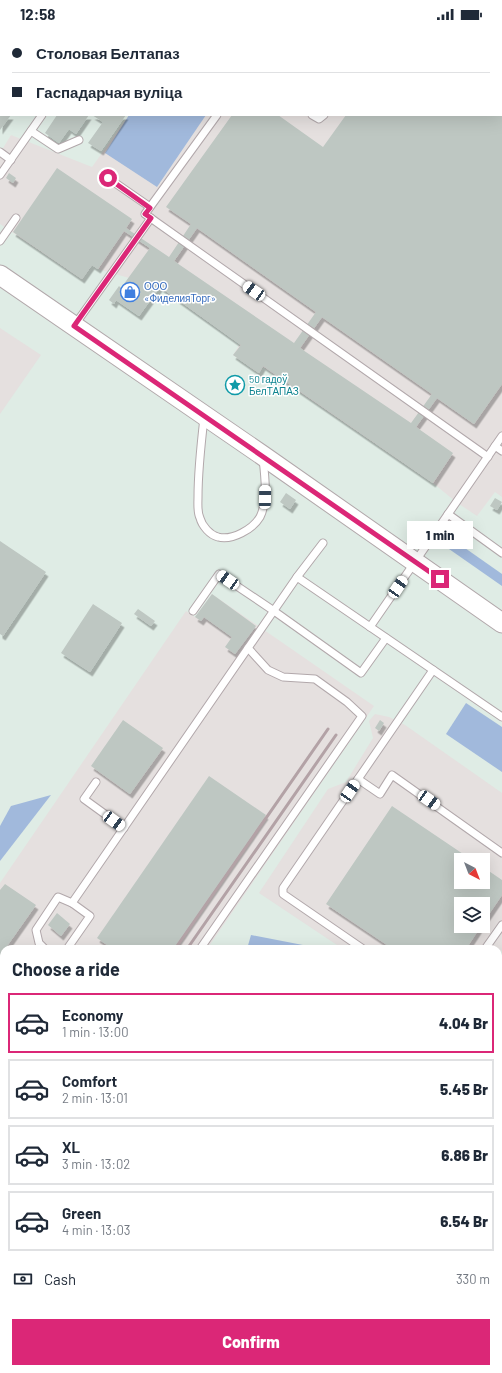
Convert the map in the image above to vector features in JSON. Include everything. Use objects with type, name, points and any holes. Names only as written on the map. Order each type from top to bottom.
[{"type":"street","points":[[0,275],[205,415],[502,623]]},
{"type":"lane","points":[[0,175],[41,116]]},
{"type":"lane","points":[[216,116],[145,214],[488,457]]},
{"type":"lane","points":[[313,116],[319,120],[323,116]]},
{"type":"lane","points":[[31,131],[58,149],[78,140]]},
{"type":"lane","points":[[0,152],[11,160]]},
{"type":"lane","points":[[108,178],[150,208]]},
{"type":"lane","points":[[0,241],[16,218]]},
{"type":"lane","points":[[74,326],[151,218]]},
{"type":"lane","points":[[205,415],[198,474],[199,518],[207,530],[218,537],[233,537],[247,531],[260,517],[265,497],[265,475],[262,455]]},
{"type":"lane","points":[[370,627],[502,436]]},
{"type":"lane","points":[[495,446],[502,451]]},
{"type":"lane","points":[[448,514],[502,553]]},
{"type":"lane","points":[[72,903],[248,648],[323,543]]},
{"type":"lane","points":[[193,611],[220,574],[361,673],[386,638]]},
{"type":"lane","points":[[298,577],[502,717]]},
{"type":"lane","points":[[203,945],[362,716],[348,702],[315,679],[283,678],[268,670],[248,648]]},
{"type":"lane","points":[[357,945],[283,894],[283,888],[432,670]]},
{"type":"lane","points":[[358,779],[380,794],[392,774],[502,852]]},
{"type":"lane","points":[[96,782],[84,799],[124,828]]},
{"type":"lane","points":[[41,945],[39,943],[36,930],[58,897],[72,903],[90,916],[70,945]]},
{"type":"lane","points":[[488,945],[502,925]]},
{"type":"shaded area","points":[[128,116],[501,116],[502,497],[495,492],[477,516],[456,502],[433,483],[263,367],[259,373],[233,355],[240,344],[160,287],[98,269],[92,265],[82,279],[0,224],[0,153],[11,135],[92,167]]},
{"type":"shaded area","points":[[128,116],[205,116],[157,187],[105,153]]},
{"type":"shaded area","points":[[0,328],[41,355],[0,414]]},
{"type":"shaded area","points":[[445,534],[502,574],[502,586],[439,542]]},
{"type":"shaded area","points":[[212,594],[374,706],[210,945],[0,945],[0,883],[186,611],[195,617]]},
{"type":"shaded area","points":[[466,703],[502,727],[502,772],[446,734]]},
{"type":"shaded area","points":[[375,714],[389,717],[405,725],[502,793],[502,945],[337,945],[259,893],[328,789],[346,782],[373,738],[369,721]]},
{"type":"shaded area","points":[[51,795],[0,861],[0,826],[11,806]]},
{"type":"shaded area","points":[[251,935],[303,945],[248,945]]},
{"type":"building","points":[[0,116],[10,116],[0,130]]},
{"type":"building","points":[[56,116],[88,116],[76,134],[69,129],[59,143],[45,133]]},
{"type":"building","points":[[94,116],[125,116],[101,151],[88,143],[103,122]]},
{"type":"building","points":[[231,116],[279,116],[323,147],[345,116],[502,116],[502,384],[474,424],[437,398],[416,427],[453,453],[433,483],[263,366],[259,373],[233,355],[241,345],[160,287],[139,316],[116,300],[114,304],[109,300],[119,286],[121,288],[150,248],[124,231],[98,269],[92,265],[82,279],[13,232],[57,168],[132,219],[126,228],[169,257],[191,224],[166,207]],"holes":[[[197,228],[316,312],[294,343],[174,261]],[[322,317],[432,394],[411,423],[300,348]]]},
{"type":"building","points":[[9,173],[16,178],[13,183],[6,178]]},
{"type":"building","points":[[286,493],[296,500],[290,509],[280,502]]},
{"type":"building","points":[[495,498],[502,502],[497,510],[490,506]]},
{"type":"building","points":[[0,541],[46,572],[3,636],[0,634]]},
{"type":"building","points":[[212,594],[256,626],[235,654],[225,647],[232,637],[204,617],[201,621],[195,617]]},
{"type":"building","points":[[93,604],[122,623],[90,672],[61,653]]},
{"type":"building","points":[[138,609],[155,621],[151,626],[134,614]]},
{"type":"building","points":[[123,720],[163,748],[130,794],[91,766]]},
{"type":"building","points":[[380,720],[384,723],[379,731],[375,728]]},
{"type":"building","points":[[209,776],[266,815],[176,945],[107,945],[97,938]]},
{"type":"building","points":[[392,806],[462,853],[454,853],[454,889],[490,889],[490,872],[502,880],[502,895],[490,913],[490,897],[454,897],[454,933],[476,933],[469,945],[387,945],[326,904]]},
{"type":"building","points":[[5,884],[36,905],[8,945],[0,945],[0,890]]},
{"type":"building","points":[[57,913],[70,924],[61,936],[48,925]]},
{"type":"railway","points":[[178,945],[328,729]]},
{"type":"railway","points":[[190,945],[336,735]]},
{"type":"place","name":"ООО «ФиделияТорг»","points":[[130,292]]},
{"type":"place","name":"50 гадоў БелТАПАЗ","points":[[235,385]]},
{"type":"route","points":[[108,178],[150,208],[145,214],[151,218],[74,326],[205,415],[440,579]]}]
